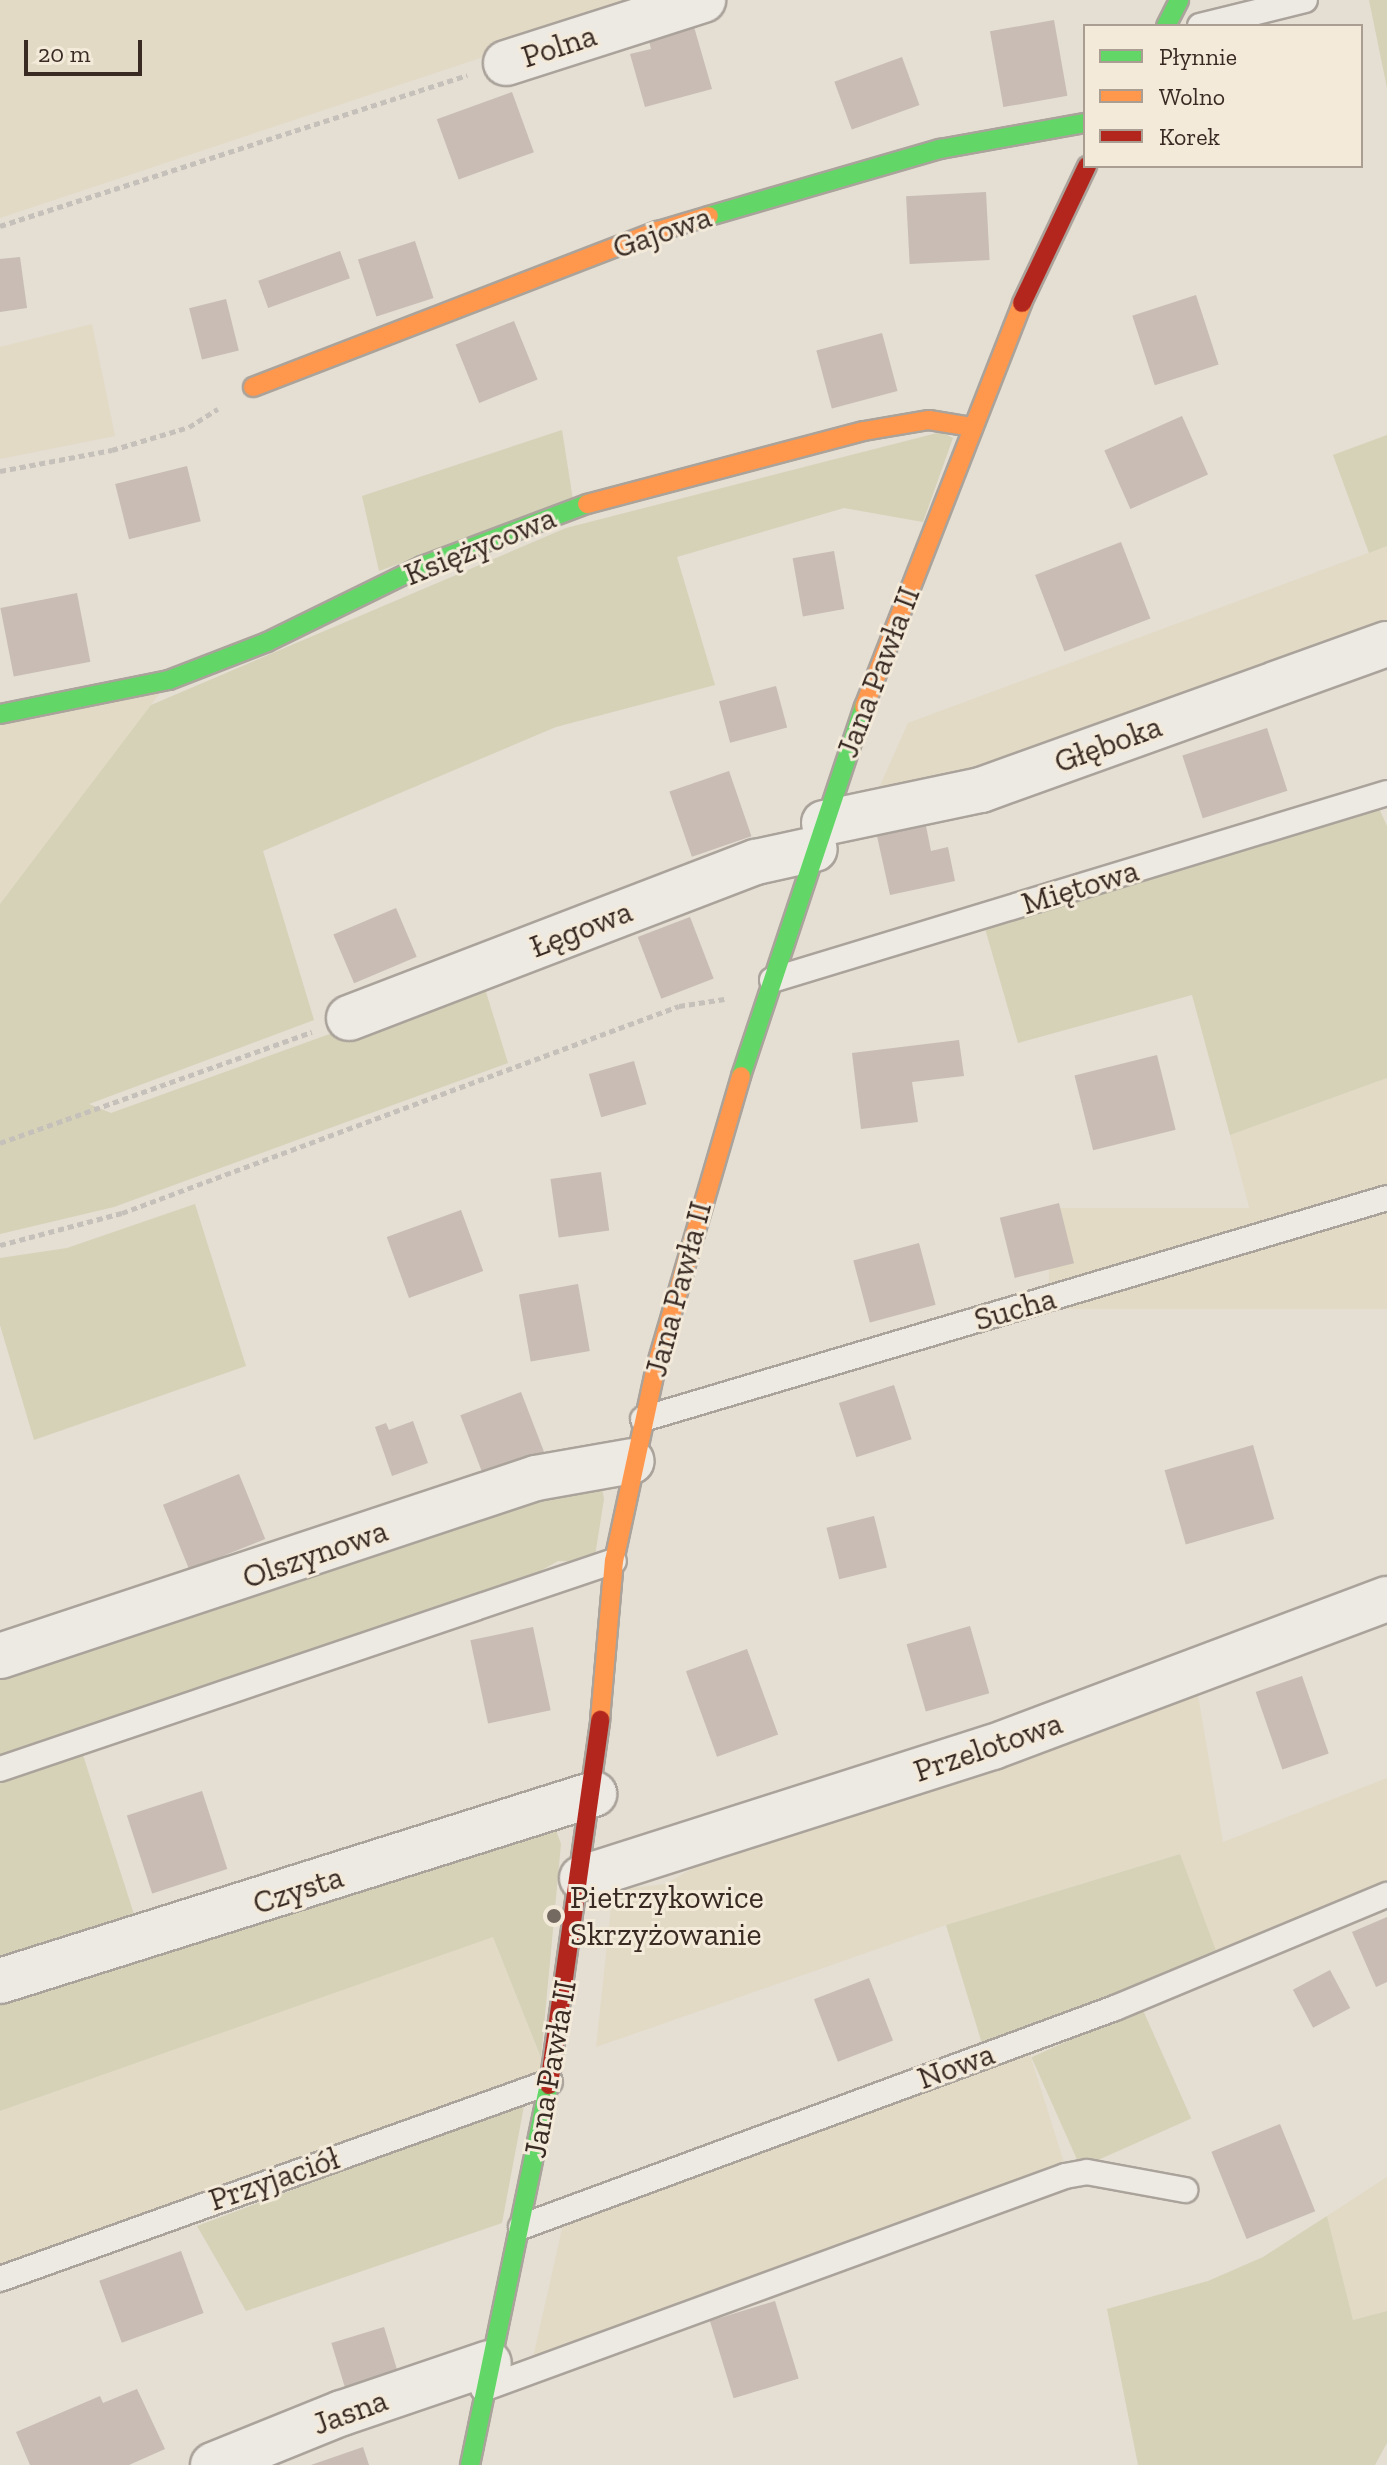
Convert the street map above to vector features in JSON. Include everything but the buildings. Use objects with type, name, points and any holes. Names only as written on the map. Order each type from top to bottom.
[{"type":"street","name":"Polna","points":[[506,63],[703,0]]},
{"type":"street","points":[[1167,24],[1179,0]]},
{"type":"street","name":"Gajowa","points":[[253,387],[658,231],[940,149],[1083,123]]},
{"type":"street","name":"Jana Pawła II","points":[[470,2465],[486,2376],[521,2227],[550,2082],[594,1794],[614,1561],[643,1419],[713,1164],[820,836],[1013,321],[1086,168]]},
{"type":"street","name":"Księżycowa","points":[[0,714],[169,680],[267,642],[422,566],[580,506],[864,431],[929,420],[972,427]]},
{"type":"street","name":"Głęboka","points":[[820,836],[981,790],[1387,644]]},
{"type":"street","name":"Łęgowa","points":[[349,1018],[820,836]]},
{"type":"street","name":"Olszynowa","points":[[0,1656],[536,1478],[632,1461]]},
{"type":"street","name":"Przelotowa","points":[[582,1878],[993,1747],[1387,1599]]},
{"type":"street","name":"Czysta","points":[[0,1981],[594,1794]]},
{"type":"street","name":"Jasna","points":[[213,2465],[342,2413],[486,2376]]},
{"type":"lane","points":[[1208,24],[1305,0]]},
{"type":"lane","name":"Miętowa","points":[[772,980],[1387,793]]},
{"type":"lane","name":"Sucha","points":[[643,1419],[1387,1198]]},
{"type":"lane","points":[[0,1769],[614,1561]]},
{"type":"lane","name":"Nowa","points":[[521,2227],[1115,2008],[1387,1895]]},
{"type":"lane","name":"Przyjaciół","points":[[0,2279],[550,2082]]},
{"type":"lane","points":[[486,2376],[1065,2176],[1087,2172],[1185,2190]]},
{"type":"path","points":[[0,226],[506,63]]},
{"type":"path","points":[[0,471],[112,450],[189,427],[253,387]]},
{"type":"path","points":[[0,1245],[122,1213],[679,1006],[726,999],[765,1004]]},
{"type":"path","points":[[0,1143],[349,1018]]},
{"type":"shaded area","points":[[0,0],[654,0],[0,218]]},
{"type":"shaded area","points":[[1369,0],[1387,0],[1387,88]]},
{"type":"shaded area","points":[[92,324],[115,436],[0,459],[0,347]]},
{"type":"shaded area","points":[[562,430],[573,500],[379,571],[362,496]]},
{"type":"shaded area","points":[[941,432],[953,438],[923,522],[844,508],[677,557],[715,685],[556,727],[263,851],[314,1020],[89,1104],[111,1113],[482,979],[508,1063],[114,1207],[0,1234],[0,904],[151,705],[566,528]]},
{"type":"shaded area","points":[[1387,435],[1387,546],[1369,553],[1333,455]]},
{"type":"shaded area","points":[[1387,546],[1387,630],[871,806],[908,723]]},
{"type":"shaded area","points":[[169,680],[76,809],[0,904],[0,714]]},
{"type":"shaded area","points":[[1378,806],[1387,826],[1387,1078],[1230,1135],[1192,995],[1018,1043],[984,925]]},
{"type":"shaded area","points":[[1387,1078],[1387,1186],[1254,1226],[1230,1135]]},
{"type":"shaded area","points":[[195,1204],[246,1366],[34,1440],[0,1325],[0,1258],[67,1248]]},
{"type":"shaded area","points":[[1049,1208],[1387,1208],[1387,1309],[1049,1309]]},
{"type":"shaded area","points":[[601,1483],[604,1499],[595,1556],[582,1562],[558,1561],[535,1574],[91,1732],[0,1759],[0,1668],[537,1486]]},
{"type":"shaded area","points":[[1196,1684],[1223,1842],[1387,1778],[1387,1884],[1218,1956],[1179,1854],[946,1925],[596,2047],[613,1890],[666,1884],[727,1848]]},
{"type":"shaded area","points":[[83,1755],[140,1933],[0,1974],[0,1780]]},
{"type":"shaded area","points":[[552,1819],[561,1844],[541,2058],[493,1937],[0,2111],[0,1992]]},
{"type":"shaded area","points":[[1180,1854],[1218,1956],[983,2047],[946,1925]]},
{"type":"shaded area","points":[[493,1936],[550,2082],[0,2286],[0,2111]]},
{"type":"shaded area","points":[[1142,2008],[1191,2119],[1081,2168],[1031,2057]]},
{"type":"shaded area","points":[[1028,2048],[1065,2166],[533,2358],[564,2220]]},
{"type":"shaded area","points":[[514,2106],[524,2106],[502,2223],[246,2311],[197,2226]]},
{"type":"shaded area","points":[[1387,2177],[1387,2311],[1353,2320],[1327,2216]]},
{"type":"shaded area","points":[[1327,2216],[1353,2320],[1387,2311],[1387,2443],[1375,2465],[1138,2465],[1107,2309],[1208,2281],[1263,2257]]},
{"type":"traffic: fast","points":[[1167,24],[1179,0]]},
{"type":"traffic: fast","points":[[709,216],[940,149],[1083,123]]},
{"type":"traffic: fast","points":[[0,714],[169,680],[267,642],[422,566],[587,504]]},
{"type":"traffic: fast","points":[[741,1076],[864,707]]},
{"type":"traffic: fast","points":[[470,2465],[549,2085]]},
{"type":"traffic: slow","points":[[253,387],[658,231],[709,216]]},
{"type":"traffic: slow","points":[[864,707],[1022,303]]},
{"type":"traffic: slow","points":[[587,504],[864,431],[929,420],[972,427]]},
{"type":"traffic: slow","points":[[600,1720],[614,1561],[656,1367],[741,1076]]},
{"type":"traffic: jam","points":[[1022,303],[1086,168]]},
{"type":"traffic: jam","points":[[549,2085],[600,1720]]},
{"type":"place","name":"Pietrzykowice Skrzyżowanie","points":[[554,1916]]}]
